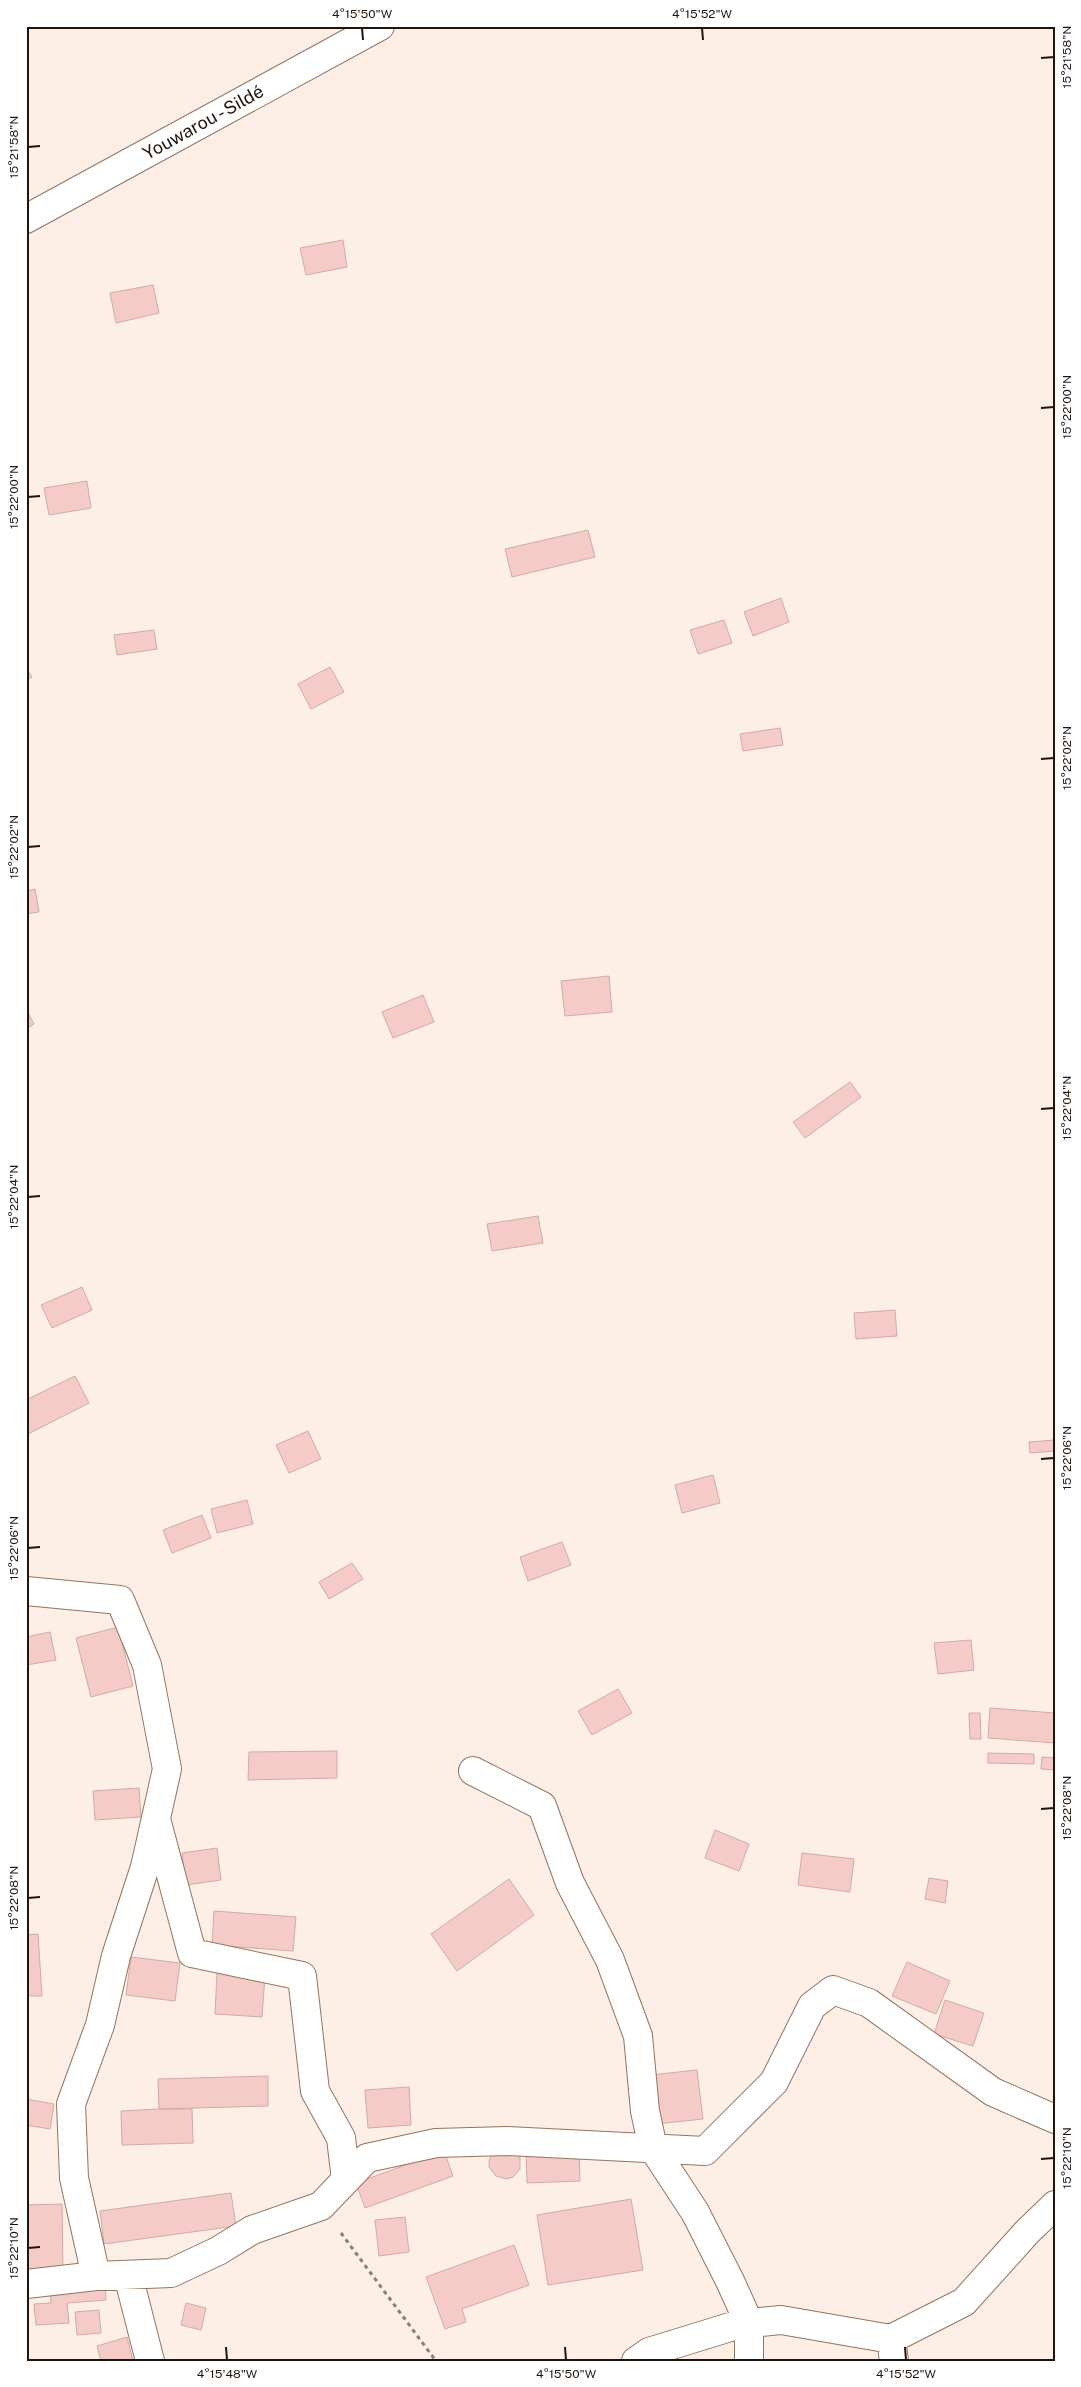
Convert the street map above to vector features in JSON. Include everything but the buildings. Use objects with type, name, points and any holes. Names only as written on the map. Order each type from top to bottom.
[{"type":"street","name":"Youwarou - Sildé","points":[[26,219],[380,26]]},
{"type":"street","points":[[26,1591],[120,1600],[147,1665],[167,1769],[145,1867],[116,1956],[100,2024],[71,2104],[74,2178],[96,2276]]},
{"type":"street","points":[[473,1771],[542,1806],[570,1883],[610,1960],[638,2036],[645,2111],[653,2148],[696,2212],[749,2323],[749,2361]]},
{"type":"street","points":[[156,1819],[192,1954],[302,1976],[315,2092],[341,2138],[346,2180]]},
{"type":"street","points":[[26,2284],[96,2276],[170,2273],[218,2251],[252,2230],[321,2206],[367,2158],[436,2143],[507,2142],[705,2151],[774,2082],[812,2006],[833,1990],[869,2003],[993,2092],[1055,2119]]},
{"type":"street","points":[[636,2361],[649,2352],[740,2324],[781,2320],[892,2350],[964,2302],[1055,2205]]},
{"type":"street","points":[[128,2275],[150,2361]]},
{"type":"path","points":[[321,2206],[436,2361]]}]
